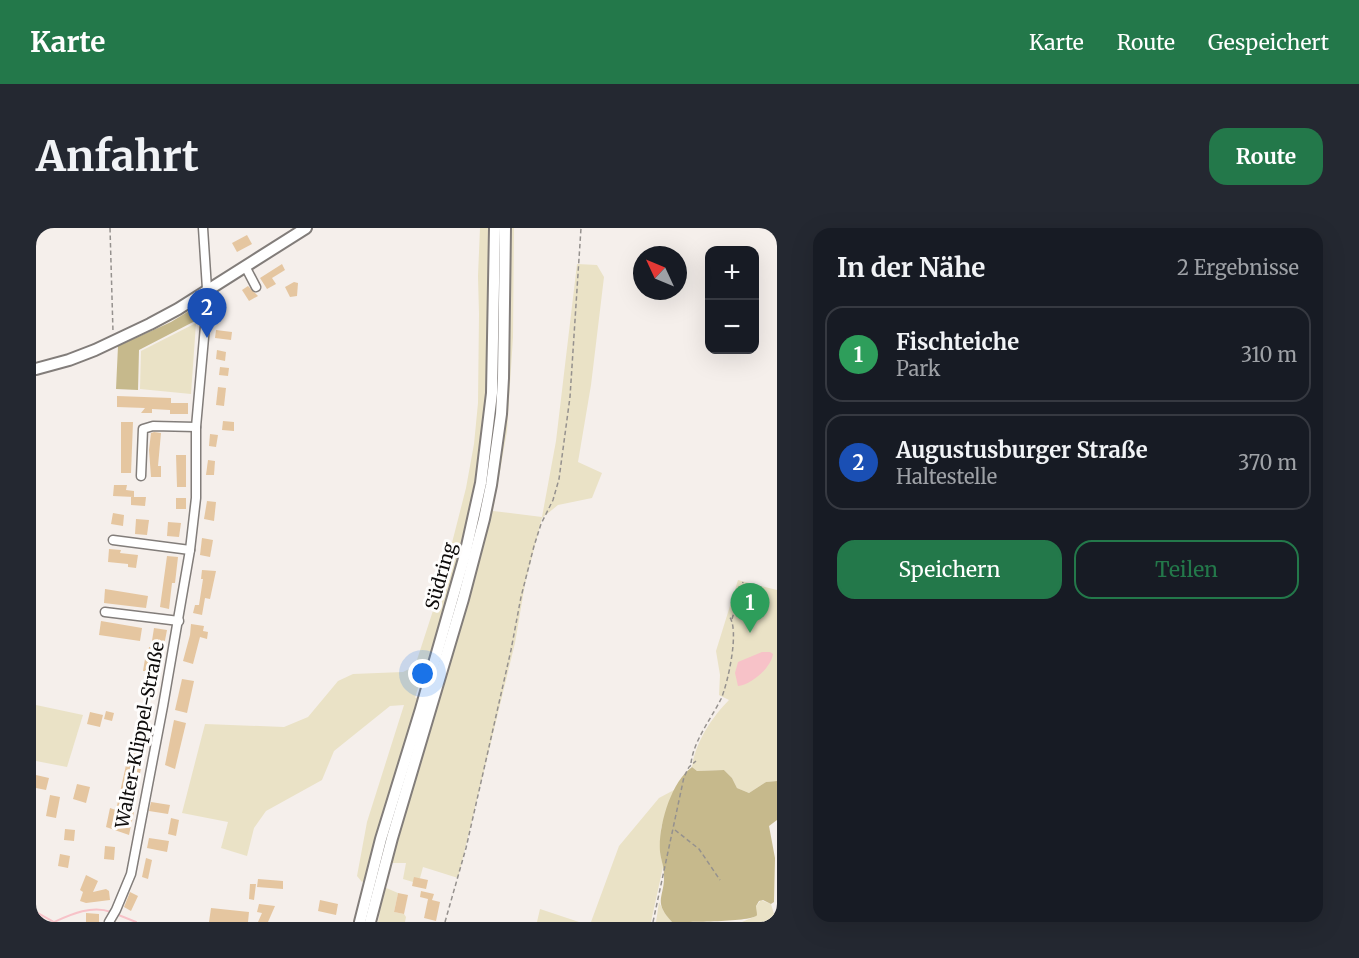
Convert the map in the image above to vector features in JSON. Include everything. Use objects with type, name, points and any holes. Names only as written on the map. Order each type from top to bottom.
[{"type":"main road","points":[[36,369],[69,360],[114,341],[178,309],[306,228]]},
{"type":"main road","name":"Südring","points":[[370,922],[392,838],[436,690],[436,672],[465,555],[485,457],[492,393],[495,228]]},
{"type":"main road","name":"Südring","points":[[360,922],[381,839],[421,709],[424,692],[436,672],[476,551],[489,496],[503,378],[505,228]]},
{"type":"street","name":"Walter-Klippel-Straße","points":[[113,917],[130,874],[179,621],[190,550],[196,498],[196,427],[207,289],[203,228]]},
{"type":"street","points":[[245,266],[256,287]]},
{"type":"street","points":[[141,476],[143,429],[153,426],[196,427]]},
{"type":"street","points":[[113,540],[190,550]]},
{"type":"street","points":[[105,612],[179,621]]},
{"type":"path","points":[[110,228],[114,341]]},
{"type":"path","points":[[445,922],[471,826],[511,650],[520,597],[541,524],[553,500],[559,479],[570,397],[581,228]]},
{"type":"path","points":[[732,620],[743,582]]},
{"type":"path","points":[[653,922],[684,777],[707,722],[723,693],[735,630],[729,616]]},
{"type":"path","points":[[691,764],[696,761]]},
{"type":"path","points":[[674,829],[699,849],[720,880]]},
{"type":"shaded area","points":[[480,228],[490,228],[487,403],[477,486],[455,575],[427,668],[425,665],[415,698],[419,697],[364,881],[362,882],[357,876],[367,822],[404,705],[390,706],[334,751],[322,780],[266,811],[254,828],[247,856],[221,848],[228,822],[182,813],[205,724],[284,727],[308,717],[338,681],[353,674],[403,672],[415,666],[441,586],[466,488],[474,444],[478,403]]},
{"type":"shaded area","points":[[509,228],[514,228],[513,337],[507,431],[493,511],[542,517],[556,441],[577,264],[597,265],[604,277],[591,385],[578,462],[602,473],[592,498],[558,505],[542,518],[525,584],[515,643],[458,878],[423,867],[420,878],[413,882],[403,879],[406,863],[390,863],[491,507]]},
{"type":"shaded area","points":[[197,306],[195,321],[139,350],[138,390],[116,389],[118,346],[171,322]]},
{"type":"shaded area","points":[[196,323],[191,394],[140,389],[141,351]]},
{"type":"shaded area","points":[[738,580],[777,590],[777,781],[766,782],[749,793],[737,788],[732,778],[724,770],[697,771],[692,767],[705,731],[729,700],[719,695],[720,675],[716,651]]},
{"type":"shaded area","points":[[762,652],[773,654],[769,665],[749,683],[738,686],[735,673],[738,662]]},
{"type":"shaded area","points":[[36,705],[83,715],[67,767],[36,761]]},
{"type":"shaded area","points":[[692,767],[697,771],[724,770],[732,778],[737,788],[749,793],[766,782],[777,781],[777,820],[769,826],[775,858],[774,902],[771,904],[763,900],[759,901],[756,906],[757,915],[753,917],[718,921],[672,922],[662,909],[664,869],[660,852],[661,830],[672,794]]},
{"type":"shaded area","points":[[674,790],[661,828],[660,852],[663,867],[651,922],[591,922],[619,846],[659,798]]},
{"type":"shaded area","points":[[384,887],[398,893],[394,912],[404,914],[405,922],[378,922]]},
{"type":"shaded area","points":[[761,900],[771,904],[774,914],[777,914],[777,922],[742,922],[756,916],[756,906]]},
{"type":"shaded area","points":[[659,902],[664,912],[672,922],[656,922]]},
{"type":"shaded area","points":[[540,909],[579,922],[537,922]]},
{"type":"building","points":[[247,235],[252,244],[237,252],[232,243]]},
{"type":"building","points":[[282,264],[285,270],[272,278],[276,284],[267,289],[260,278]]},
{"type":"building","points":[[294,282],[298,283],[297,296],[290,297],[285,287]]},
{"type":"building","points":[[248,286],[258,296],[249,301],[242,290]]},
{"type":"building","points":[[216,330],[232,332],[231,340],[215,338]]},
{"type":"building","points":[[217,350],[226,352],[225,361],[216,359]]},
{"type":"building","points":[[220,367],[229,368],[228,376],[219,375]]},
{"type":"building","points":[[218,387],[226,388],[224,406],[216,405]]},
{"type":"building","points":[[117,396],[171,398],[171,403],[188,403],[188,414],[170,414],[170,410],[152,409],[152,413],[141,413],[145,408],[117,407]]},
{"type":"building","points":[[223,421],[234,422],[234,431],[222,430]]},
{"type":"building","points":[[121,422],[133,422],[131,473],[121,473]]},
{"type":"building","points":[[151,433],[161,433],[158,466],[161,466],[161,477],[151,477],[149,450]]},
{"type":"building","points":[[210,434],[218,435],[216,447],[209,446]]},
{"type":"building","points":[[176,455],[186,455],[186,487],[177,487]]},
{"type":"building","points":[[208,460],[215,461],[214,475],[206,475]]},
{"type":"building","points":[[114,485],[127,485],[126,490],[134,491],[134,497],[113,496]]},
{"type":"building","points":[[131,497],[146,497],[145,506],[131,505]]},
{"type":"building","points":[[176,498],[186,498],[186,509],[176,509]]},
{"type":"building","points":[[207,501],[216,502],[214,521],[204,519]]},
{"type":"building","points":[[113,513],[124,515],[123,526],[111,524]]},
{"type":"building","points":[[136,519],[149,520],[147,535],[135,534]]},
{"type":"building","points":[[168,522],[181,523],[179,537],[167,536]]},
{"type":"building","points":[[202,538],[213,540],[210,557],[200,555]]},
{"type":"building","points":[[109,549],[138,555],[136,568],[128,567],[128,564],[108,562]]},
{"type":"building","points":[[167,556],[178,557],[169,609],[160,607]]},
{"type":"building","points":[[202,570],[216,571],[210,599],[205,598],[202,615],[193,613],[195,605],[199,605]]},
{"type":"building","points":[[105,589],[148,596],[146,608],[104,603]]},
{"type":"building","points":[[101,621],[142,628],[140,641],[99,635]]},
{"type":"building","points":[[191,624],[204,626],[203,631],[208,632],[207,639],[200,637],[193,664],[183,661]]},
{"type":"building","points":[[154,628],[167,630],[154,697],[143,695],[147,671],[143,671],[145,659],[148,660]]},
{"type":"building","points":[[182,679],[194,681],[187,713],[175,710]]},
{"type":"building","points":[[141,708],[152,710],[147,739],[136,737]]},
{"type":"building","points":[[106,711],[114,713],[112,721],[104,719]]},
{"type":"building","points":[[90,712],[103,715],[100,727],[87,724]]},
{"type":"building","points":[[174,720],[186,723],[175,769],[165,765]]},
{"type":"building","points":[[134,750],[145,752],[140,773],[135,772],[132,786],[136,787],[130,811],[134,812],[129,835],[106,827],[110,808],[116,810],[126,765],[130,766]]},
{"type":"building","points":[[36,775],[49,778],[46,790],[36,788]]},
{"type":"building","points":[[77,784],[90,787],[86,803],[73,799]]},
{"type":"building","points":[[50,795],[60,797],[56,818],[46,816]]},
{"type":"building","points":[[151,802],[170,805],[168,814],[149,811]]},
{"type":"building","points":[[171,818],[179,820],[176,836],[168,834]]},
{"type":"building","points":[[65,829],[75,830],[74,841],[64,840]]},
{"type":"building","points":[[149,838],[169,841],[167,852],[147,848]]},
{"type":"building","points":[[105,846],[115,847],[114,860],[104,859]]},
{"type":"building","points":[[60,854],[70,856],[68,868],[58,866]]},
{"type":"building","points":[[146,858],[152,860],[148,879],[142,877]]},
{"type":"building","points":[[86,875],[98,881],[93,892],[106,889],[109,891],[110,900],[86,903],[80,901],[83,892],[80,890]]},
{"type":"building","points":[[414,877],[428,880],[426,889],[412,886]]},
{"type":"building","points":[[258,879],[283,881],[283,889],[257,887]]},
{"type":"building","points":[[250,884],[256,884],[254,900],[249,899]]},
{"type":"building","points":[[421,891],[434,894],[432,900],[440,902],[436,921],[424,918],[428,899],[420,897]]},
{"type":"building","points":[[130,892],[138,896],[131,911],[124,907]]},
{"type":"building","points":[[398,893],[408,895],[404,914],[394,912]]},
{"type":"building","points":[[320,900],[338,904],[336,915],[318,911]]},
{"type":"building","points":[[259,904],[275,906],[268,922],[258,922],[262,913],[257,912]]},
{"type":"building","points":[[211,908],[249,912],[248,922],[209,922]]},
{"type":"building","points":[[86,913],[99,914],[99,922],[86,922]]},
{"type":"waterway","points":[[36,912],[54,922],[89,910],[111,912]]},
{"type":"waterway","points":[[116,914],[136,922]]},
{"type":"place","name":"Augustusburger Straße","points":[[207,338]]},
{"type":"place","name":"Fischteiche","points":[[750,633]]}]
